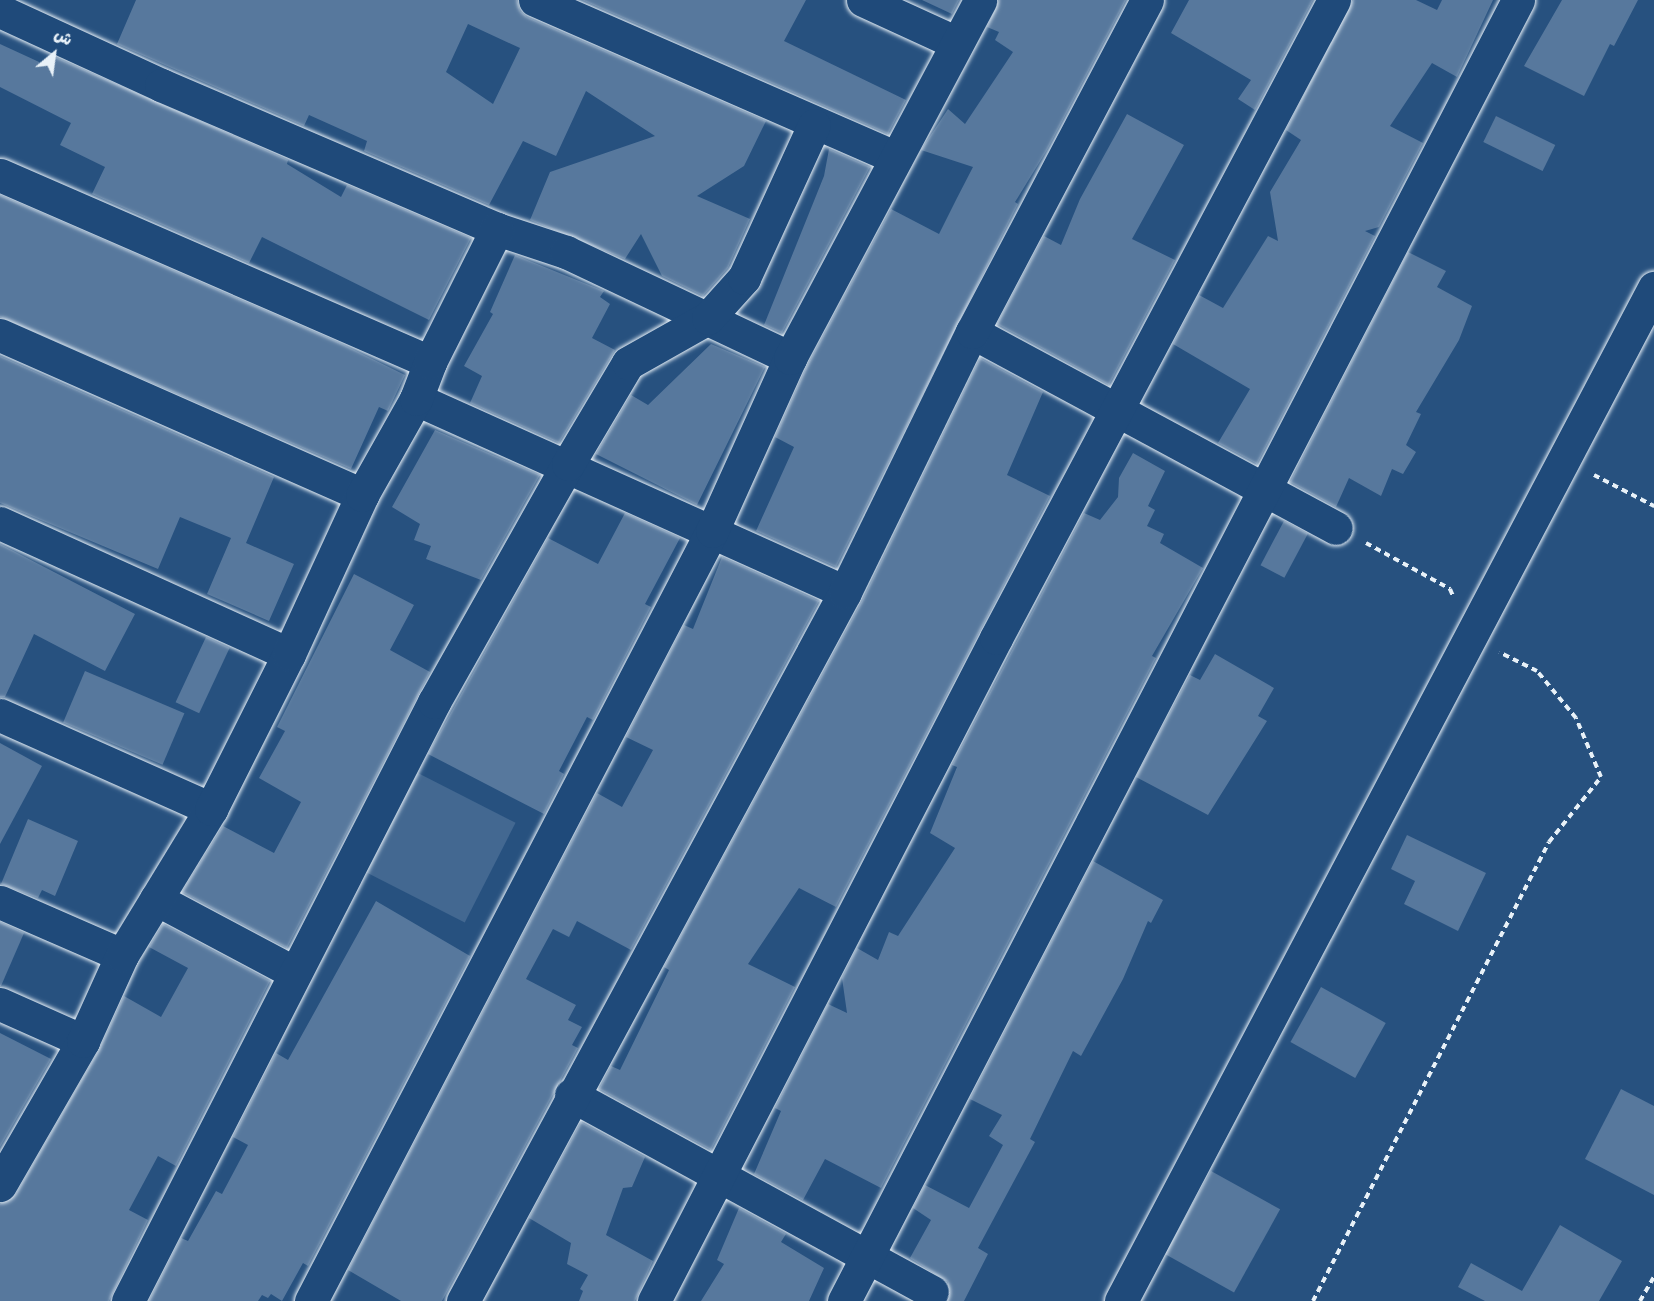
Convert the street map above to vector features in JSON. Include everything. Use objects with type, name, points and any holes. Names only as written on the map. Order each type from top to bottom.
[{"type":"street","points":[[535,0],[814,125],[896,158]]},
{"type":"street","points":[[863,0],[957,43]]},
{"type":"street","points":[[311,1301],[712,531],[790,358],[980,0]]},
{"type":"street","points":[[463,1301],[571,1095],[845,592],[972,332],[1147,0]]},
{"type":"street","points":[[654,1301],[717,1175],[1334,0]]},
{"type":"street","points":[[844,1301],[865,1256],[1518,0]]},
{"type":"street","points":[[0,11],[161,85],[497,230],[566,252],[790,358]]},
{"type":"street","points":[[128,1301],[434,702],[568,464],[628,363],[708,318],[744,278],[814,125]]},
{"type":"street","points":[[0,175],[430,362]]},
{"type":"street","points":[[0,1184],[83,1041],[122,955],[211,809],[289,654],[362,495],[416,399],[430,362],[497,230]]},
{"type":"street","points":[[1121,1301],[1654,288]]},
{"type":"street","points":[[972,332],[1336,528]]},
{"type":"street","points":[[0,335],[362,495]]},
{"type":"street","points":[[416,399],[568,464],[845,592]]},
{"type":"street","points":[[0,523],[289,654]]},
{"type":"street","points":[[0,715],[211,809]]},
{"type":"street","points":[[156,899],[295,973]]},
{"type":"street","points":[[0,902],[122,955]]},
{"type":"street","points":[[0,1004],[83,1041]]},
{"type":"street","points":[[571,1095],[932,1292]]},
{"type":"path","points":[[1564,459],[1654,506]]},
{"type":"path","points":[[1314,1301],[1549,842],[1602,777],[1576,718],[1537,671],[1471,637],[1450,589],[1336,528]]},
{"type":"path","points":[[1640,1301],[1654,1277]]},
{"type":"shaded area","points":[[414,771],[516,823],[465,923],[363,871]]},
{"type":"building","points":[[136,0],[517,0],[520,11],[527,17],[766,121],[744,166],[697,196],[750,219],[728,268],[703,296],[662,276],[641,234],[625,259],[530,220],[550,172],[655,136],[586,91],[556,156],[523,141],[489,205],[364,151],[367,141],[309,115],[304,126],[117,44]],"holes":[[[468,24],[520,48],[493,104],[446,72]]]},
{"type":"building","points":[[582,0],[806,0],[784,41],[906,100],[888,134]]},
{"type":"building","points":[[922,0],[959,0],[952,14]]},
{"type":"building","points":[[999,0],[1126,0],[1047,150],[1015,202],[1018,204],[836,567],[756,531],[794,447],[775,437],[807,366],[891,209],[939,234],[973,167],[921,150],[948,109],[965,124],[1013,52],[995,40],[999,32],[987,27]]},
{"type":"building","points":[[1189,0],[1313,0],[1255,110],[1238,99],[1251,80],[1171,33]]},
{"type":"building","points":[[1353,0],[1416,0],[1437,10],[1442,0],[1493,0],[1457,77],[1432,63],[1390,126],[1423,143],[1379,227],[1365,231],[1375,236],[1257,464],[1218,443],[1250,389],[1173,344],[1199,295],[1223,308],[1268,236],[1278,241],[1270,192],[1301,140],[1286,130]]},
{"type":"building","points":[[1562,0],[1638,0],[1614,46],[1610,44],[1584,96],[1524,66]]},
{"type":"building","points":[[0,44],[50,67],[55,57],[288,160],[287,164],[341,197],[347,185],[471,238],[429,320],[262,237],[249,263],[92,194],[105,167],[60,145],[71,123],[0,87]]},
{"type":"building","points":[[1127,114],[1184,145],[1132,239],[1175,260],[1109,385],[997,324],[1044,236],[1061,245],[1080,199]]},
{"type":"building","points":[[1496,116],[1555,145],[1543,171],[1483,142]]},
{"type":"building","points":[[829,149],[870,167],[782,333],[764,325],[824,176]]},
{"type":"building","points":[[0,195],[340,343],[405,375],[388,411],[379,407],[351,469],[0,317]]},
{"type":"building","points":[[1408,252],[1446,271],[1437,287],[1472,306],[1459,340],[1416,412],[1421,414],[1406,445],[1416,452],[1403,474],[1392,469],[1381,496],[1349,478],[1336,507],[1290,482]]},
{"type":"building","points":[[515,255],[604,291],[600,297],[610,304],[592,338],[615,350],[559,443],[470,403],[482,376],[464,366],[493,314],[490,312]]},
{"type":"building","points":[[711,344],[765,367],[697,505],[596,454],[631,395],[648,405]]},
{"type":"building","points":[[0,356],[274,477],[246,543],[294,564],[269,621],[207,594],[231,538],[180,517],[158,569],[0,503]]},
{"type":"building","points":[[980,358],[1043,392],[1007,475],[1050,496],[836,907],[799,888],[748,964],[795,987],[711,1150],[599,1089],[611,1066],[620,1070],[669,970],[664,967],[862,601]]},
{"type":"building","points":[[435,430],[540,475],[481,580],[426,559],[431,546],[414,540],[420,524],[392,507]]},
{"type":"building","points":[[1133,453],[1165,471],[1148,506],[1155,510],[1147,526],[1164,534],[1160,543],[1203,568],[1152,656],[1156,658],[881,1188],[825,1159],[803,1200],[754,1174],[781,1111],[775,1108],[828,1004],[847,1013],[842,978],[857,948],[878,960],[889,932],[898,936],[955,848],[930,833],[957,767],[952,765],[1084,513],[1100,520],[1118,497],[1119,478]]},
{"type":"building","points":[[625,513],[680,538],[645,604],[651,607],[593,720],[587,717],[559,771],[564,774],[544,814],[428,754],[548,538],[598,564]]},
{"type":"building","points":[[1284,521],[1308,534],[1284,578],[1261,565]]},
{"type":"building","points":[[0,544],[135,614],[105,671],[34,634],[5,697],[0,697]]},
{"type":"building","points":[[722,557],[819,601],[631,950],[577,921],[569,937],[553,929],[526,979],[576,1005],[568,1020],[582,1027],[572,1045],[578,1048],[442,1301],[401,1301],[348,1270],[597,793],[622,807],[653,750],[626,737],[684,625],[693,629]]},
{"type":"building","points":[[354,574],[414,605],[390,650],[430,672],[287,948],[182,892],[223,826],[274,853],[301,802],[259,778],[285,731],[277,727]]},
{"type":"building","points":[[206,637],[230,648],[199,713],[176,702]]},
{"type":"building","points":[[1215,654],[1274,688],[1258,716],[1267,721],[1208,815],[1136,777],[1190,675],[1200,680]]},
{"type":"building","points":[[85,671],[184,713],[163,765],[63,723]]},
{"type":"building","points":[[0,743],[42,766],[0,844]]},
{"type":"building","points":[[28,819],[78,841],[55,896],[42,890],[38,898],[1,884]]},
{"type":"building","points":[[1407,835],[1486,873],[1458,931],[1404,904],[1415,881],[1391,869]]},
{"type":"building","points":[[1093,861],[1163,900],[1151,923],[1148,921],[1123,979],[1081,1056],[1073,1051],[1030,1139],[1035,1142],[978,1248],[988,1254],[964,1301],[948,1301],[948,1282],[910,1258],[931,1220],[913,1208],[925,1185],[969,1208],[1003,1145],[989,1136],[1002,1115],[970,1099]]},
{"type":"building","points":[[376,901],[470,956],[308,1266],[303,1263],[282,1301],[271,1294],[268,1298],[262,1295],[258,1301],[149,1301],[181,1238],[188,1241],[216,1191],[222,1194],[248,1145],[233,1137],[276,1053],[288,1060]]},
{"type":"building","points":[[0,922],[24,933],[1,986],[0,986]]},
{"type":"building","points":[[163,924],[270,981],[176,1166],[158,1156],[129,1210],[148,1220],[109,1301],[0,1301],[0,1204],[16,1194],[99,1050],[124,996],[161,1017],[188,968],[149,947]]},
{"type":"building","points":[[1321,987],[1386,1023],[1355,1078],[1290,1042]]},
{"type":"building","points":[[0,1033],[51,1059],[0,1147]]},
{"type":"building","points":[[1621,1089],[1654,1106],[1654,1195],[1585,1159]]},
{"type":"building","points":[[581,1122],[645,1157],[632,1187],[623,1188],[606,1235],[653,1261],[635,1301],[579,1301],[583,1291],[580,1289],[588,1275],[567,1264],[571,1243],[529,1218]]},
{"type":"building","points":[[1211,1171],[1280,1209],[1234,1292],[1165,1254]]},
{"type":"building","points":[[739,1208],[786,1234],[781,1242],[824,1268],[809,1301],[701,1301],[724,1264],[717,1260]]},
{"type":"building","points":[[1560,1225],[1622,1261],[1599,1301],[1485,1301],[1458,1287],[1471,1263],[1522,1291]]}]
